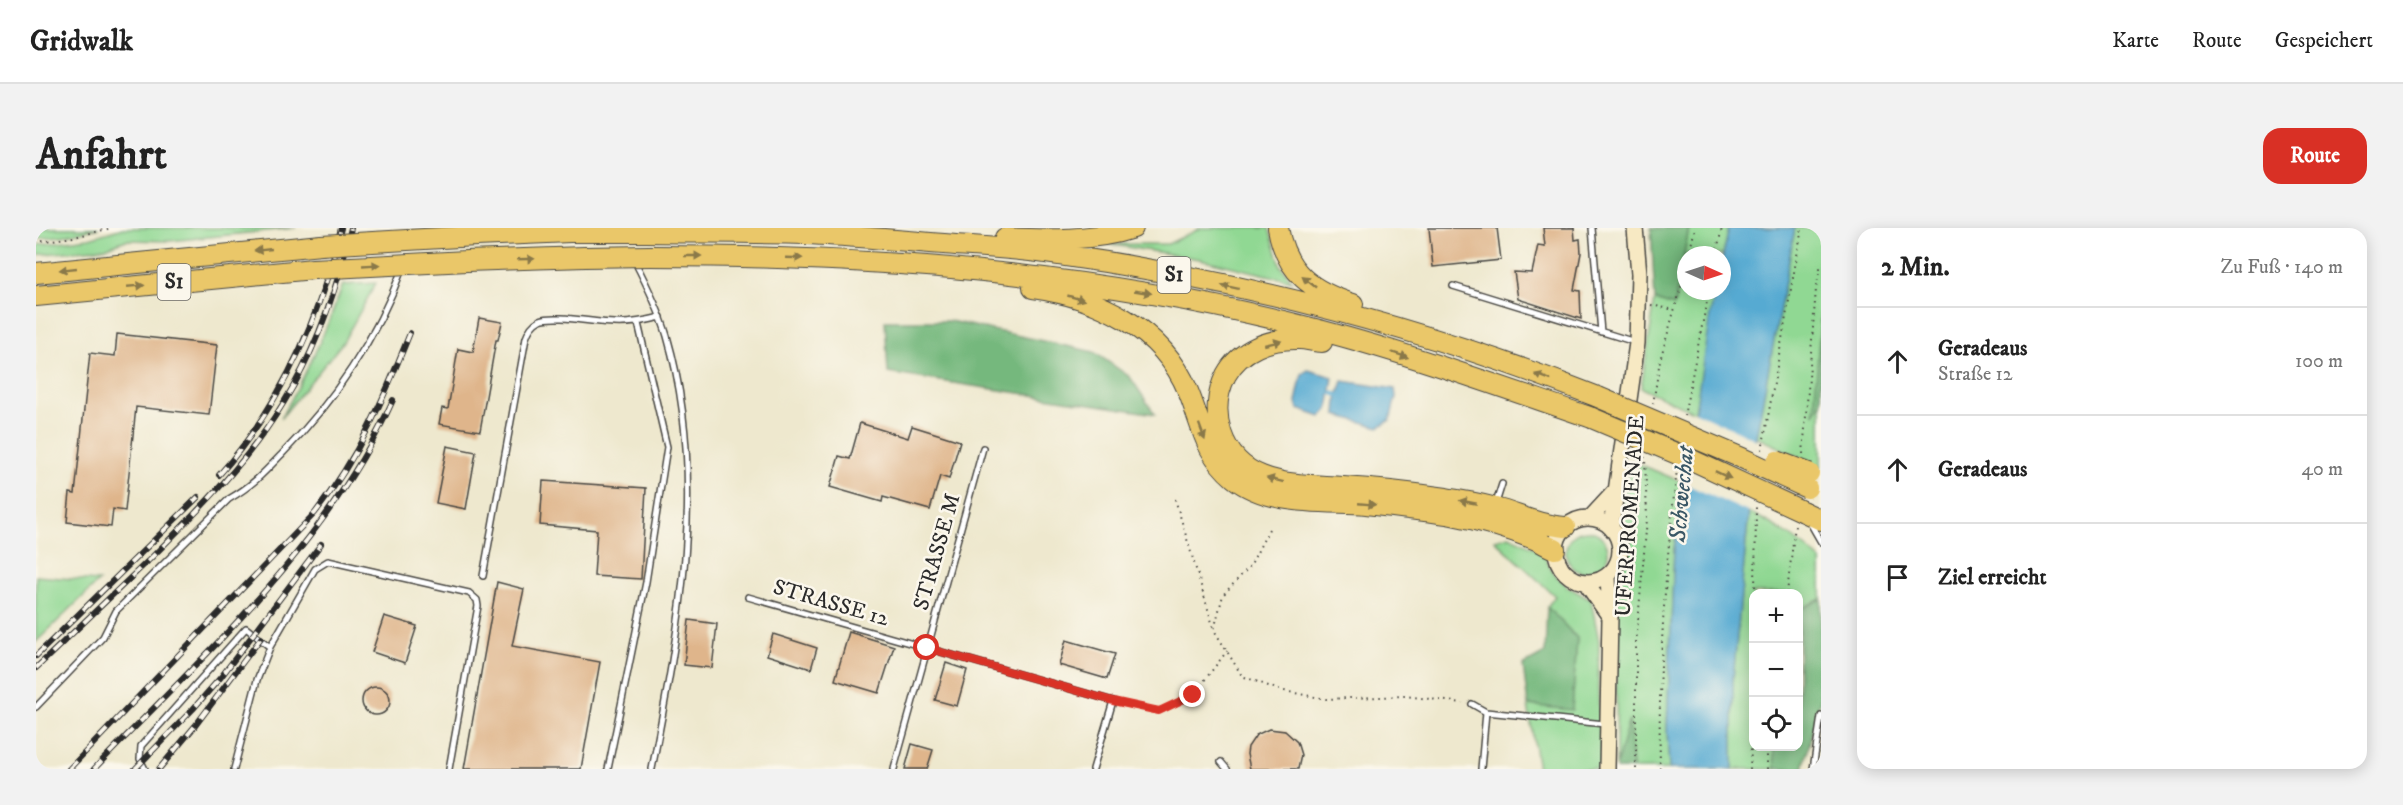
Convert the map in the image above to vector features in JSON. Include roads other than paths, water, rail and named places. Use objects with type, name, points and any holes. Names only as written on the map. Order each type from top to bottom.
[{"type":"highway","points":[[956,245],[989,237],[1072,237],[1133,228]]},
{"type":"highway","points":[[1278,228],[1281,245],[1292,267],[1309,284],[1334,298],[1361,307],[1388,325]]},
{"type":"highway","name":"S1","points":[[36,273],[321,244],[570,232],[827,235],[1045,253],[1177,275],[1310,304],[1388,325],[1492,357],[1598,397],[1742,458],[1815,483]]},
{"type":"highway","name":"S1","points":[[36,297],[312,269],[585,257],[825,258],[1058,279],[1172,297],[1344,337],[1592,418],[1694,461],[1813,516]]},
{"type":"highway","points":[[1002,273],[1019,286],[1048,290],[1090,302],[1122,316],[1150,336],[1174,362],[1189,391],[1204,440],[1218,463],[1236,479],[1258,492],[1283,498],[1388,506],[1448,514],[1494,525],[1555,549]]},
{"type":"highway","points":[[1344,337],[1320,342],[1300,339],[1274,341],[1248,350],[1231,367],[1219,389],[1216,415],[1221,436],[1233,456],[1247,470],[1282,482],[1390,490],[1494,507],[1544,526],[1565,527]]},
{"type":"main road","points":[[1611,527],[1622,464],[1637,343],[1640,303],[1635,228]]},
{"type":"main road","points":[[1591,517],[1616,490]]},
{"type":"main road","points":[[1591,517],[1602,520],[1611,527],[1619,538],[1621,552],[1617,566],[1608,576],[1598,582],[1586,583],[1574,580],[1564,572],[1557,562],[1555,549],[1558,537],[1565,527],[1577,519],[1591,517]]},
{"type":"main road","points":[[1607,769],[1606,724],[1610,617],[1608,576]]},
{"type":"main road","points":[[1586,583],[1610,617]]},
{"type":"lane","points":[[410,248],[418,228]]},
{"type":"lane","points":[[612,228],[623,243]]},
{"type":"lane","points":[[1592,228],[1601,332]]},
{"type":"lane","points":[[628,250],[660,317],[676,375],[685,420],[689,483],[678,628],[652,769]]},
{"type":"lane","points":[[36,706],[103,637],[116,611],[229,499],[249,488],[320,412],[378,323],[392,297],[407,258]]},
{"type":"lane","points":[[1454,286],[1637,343]]},
{"type":"lane","points":[[483,576],[526,338],[534,323],[545,319],[615,324],[638,323],[660,317]]},
{"type":"lane","points":[[608,769],[646,582],[667,447],[638,323]]},
{"type":"lane","name":"STRASSE M","points":[[894,769],[983,448]]},
{"type":"lane","points":[[1494,507],[1502,484]]},
{"type":"lane","points":[[1813,516],[1821,542]]},
{"type":"lane","points":[[234,769],[257,680],[270,646],[315,569],[328,561],[474,596],[478,606],[449,769]]},
{"type":"lane","name":"STRASSE 12","points":[[748,597],[1113,701],[1093,769]]},
{"type":"lane","points":[[145,769],[140,759],[141,746],[246,628],[270,646]]},
{"type":"lane","points":[[1472,704],[1486,712],[1606,724]]},
{"type":"lane","points":[[1481,769],[1486,712]]},
{"type":"lane","points":[[1813,769],[1821,716]]},
{"type":"lane","points":[[1221,762],[1227,769]]},
{"type":"water","points":[[1729,228],[1795,228],[1756,437],[1733,679],[1733,769],[1669,769],[1667,729],[1674,549],[1713,300],[1731,300],[1731,246],[1725,246]]},
{"type":"water","points":[[1308,370],[1333,377],[1328,410],[1321,417],[1298,409],[1296,402],[1302,374]]},
{"type":"water","points":[[1343,381],[1395,389],[1396,397],[1390,420],[1379,427],[1336,415],[1337,399]]},
{"type":"waterway","points":[[1332,393],[1338,395]]},
{"type":"railway","points":[[219,475],[262,419],[295,359],[322,295],[341,228]]},
{"type":"railway","points":[[36,668],[203,505],[238,466],[270,424],[296,382],[316,340],[332,296],[351,228]]},
{"type":"railway","points":[[69,769],[315,513],[358,448],[410,333]]},
{"type":"railway","points":[[94,769],[220,641],[298,551],[334,503],[366,453],[393,400]]},
{"type":"railway","points":[[36,656],[198,497]]},
{"type":"railway","points":[[135,769],[221,677],[321,544]]},
{"type":"railway","points":[[159,769],[195,726],[261,638]]},
{"type":"water label","name":"Schwechat","points":[[1682,494]]}]
